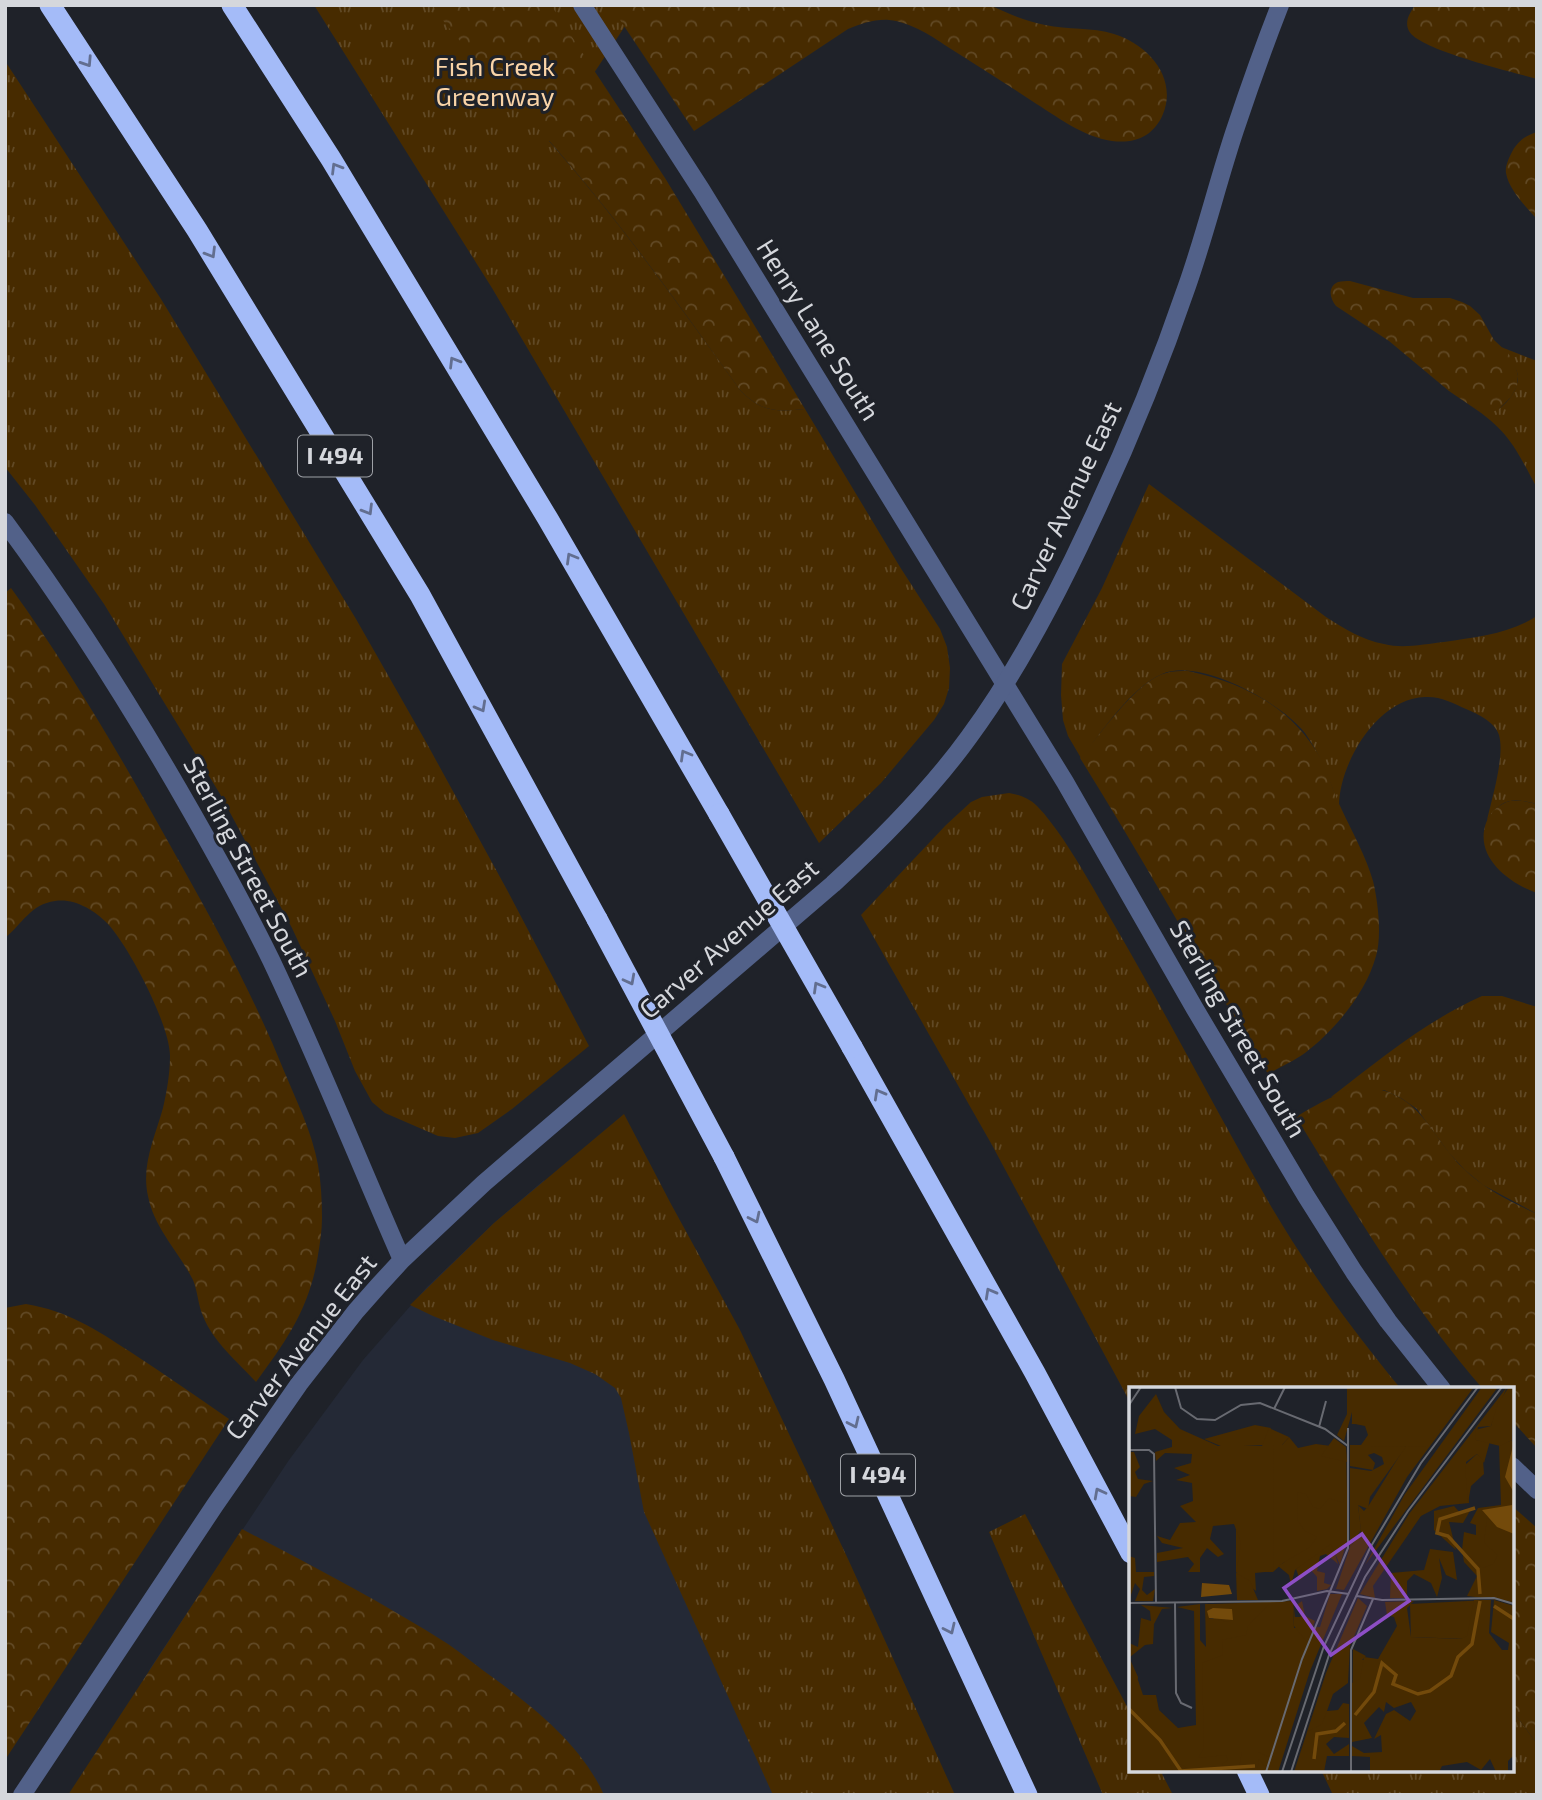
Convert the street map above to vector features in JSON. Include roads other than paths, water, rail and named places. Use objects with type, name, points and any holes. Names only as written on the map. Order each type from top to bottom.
[{"type":"highway","name":"I 494","points":[[50,5],[197,230],[420,595],[597,919],[724,1157],[834,1379],[1027,1795]]},
{"type":"highway","points":[[233,5],[331,159],[506,449],[719,814],[1035,1373],[1129,1549]]},
{"type":"highway","points":[[1248,1772],[1259,1795]]},
{"type":"street","name":"Henry Lane South","points":[[582,5],[674,146],[1005,684]]},
{"type":"street","name":"Carver Avenue East","points":[[22,1795],[215,1505],[299,1384],[356,1311],[402,1261],[493,1175],[856,863],[940,775],[969,737],[1005,684],[1063,580],[1136,422],[1184,294],[1235,130],[1280,5]]},
{"type":"street","name":"Sterling Street South","points":[[5,522],[56,593],[121,694],[224,871],[304,1032],[402,1261]]},
{"type":"street","name":"Sterling Street South","points":[[1005,684],[1306,1196],[1381,1311],[1440,1387]]},
{"type":"street","points":[[1514,1468],[1537,1490]]},
{"type":"park label","name":"Fish Creek Greenway","points":[[495,82]]}]
